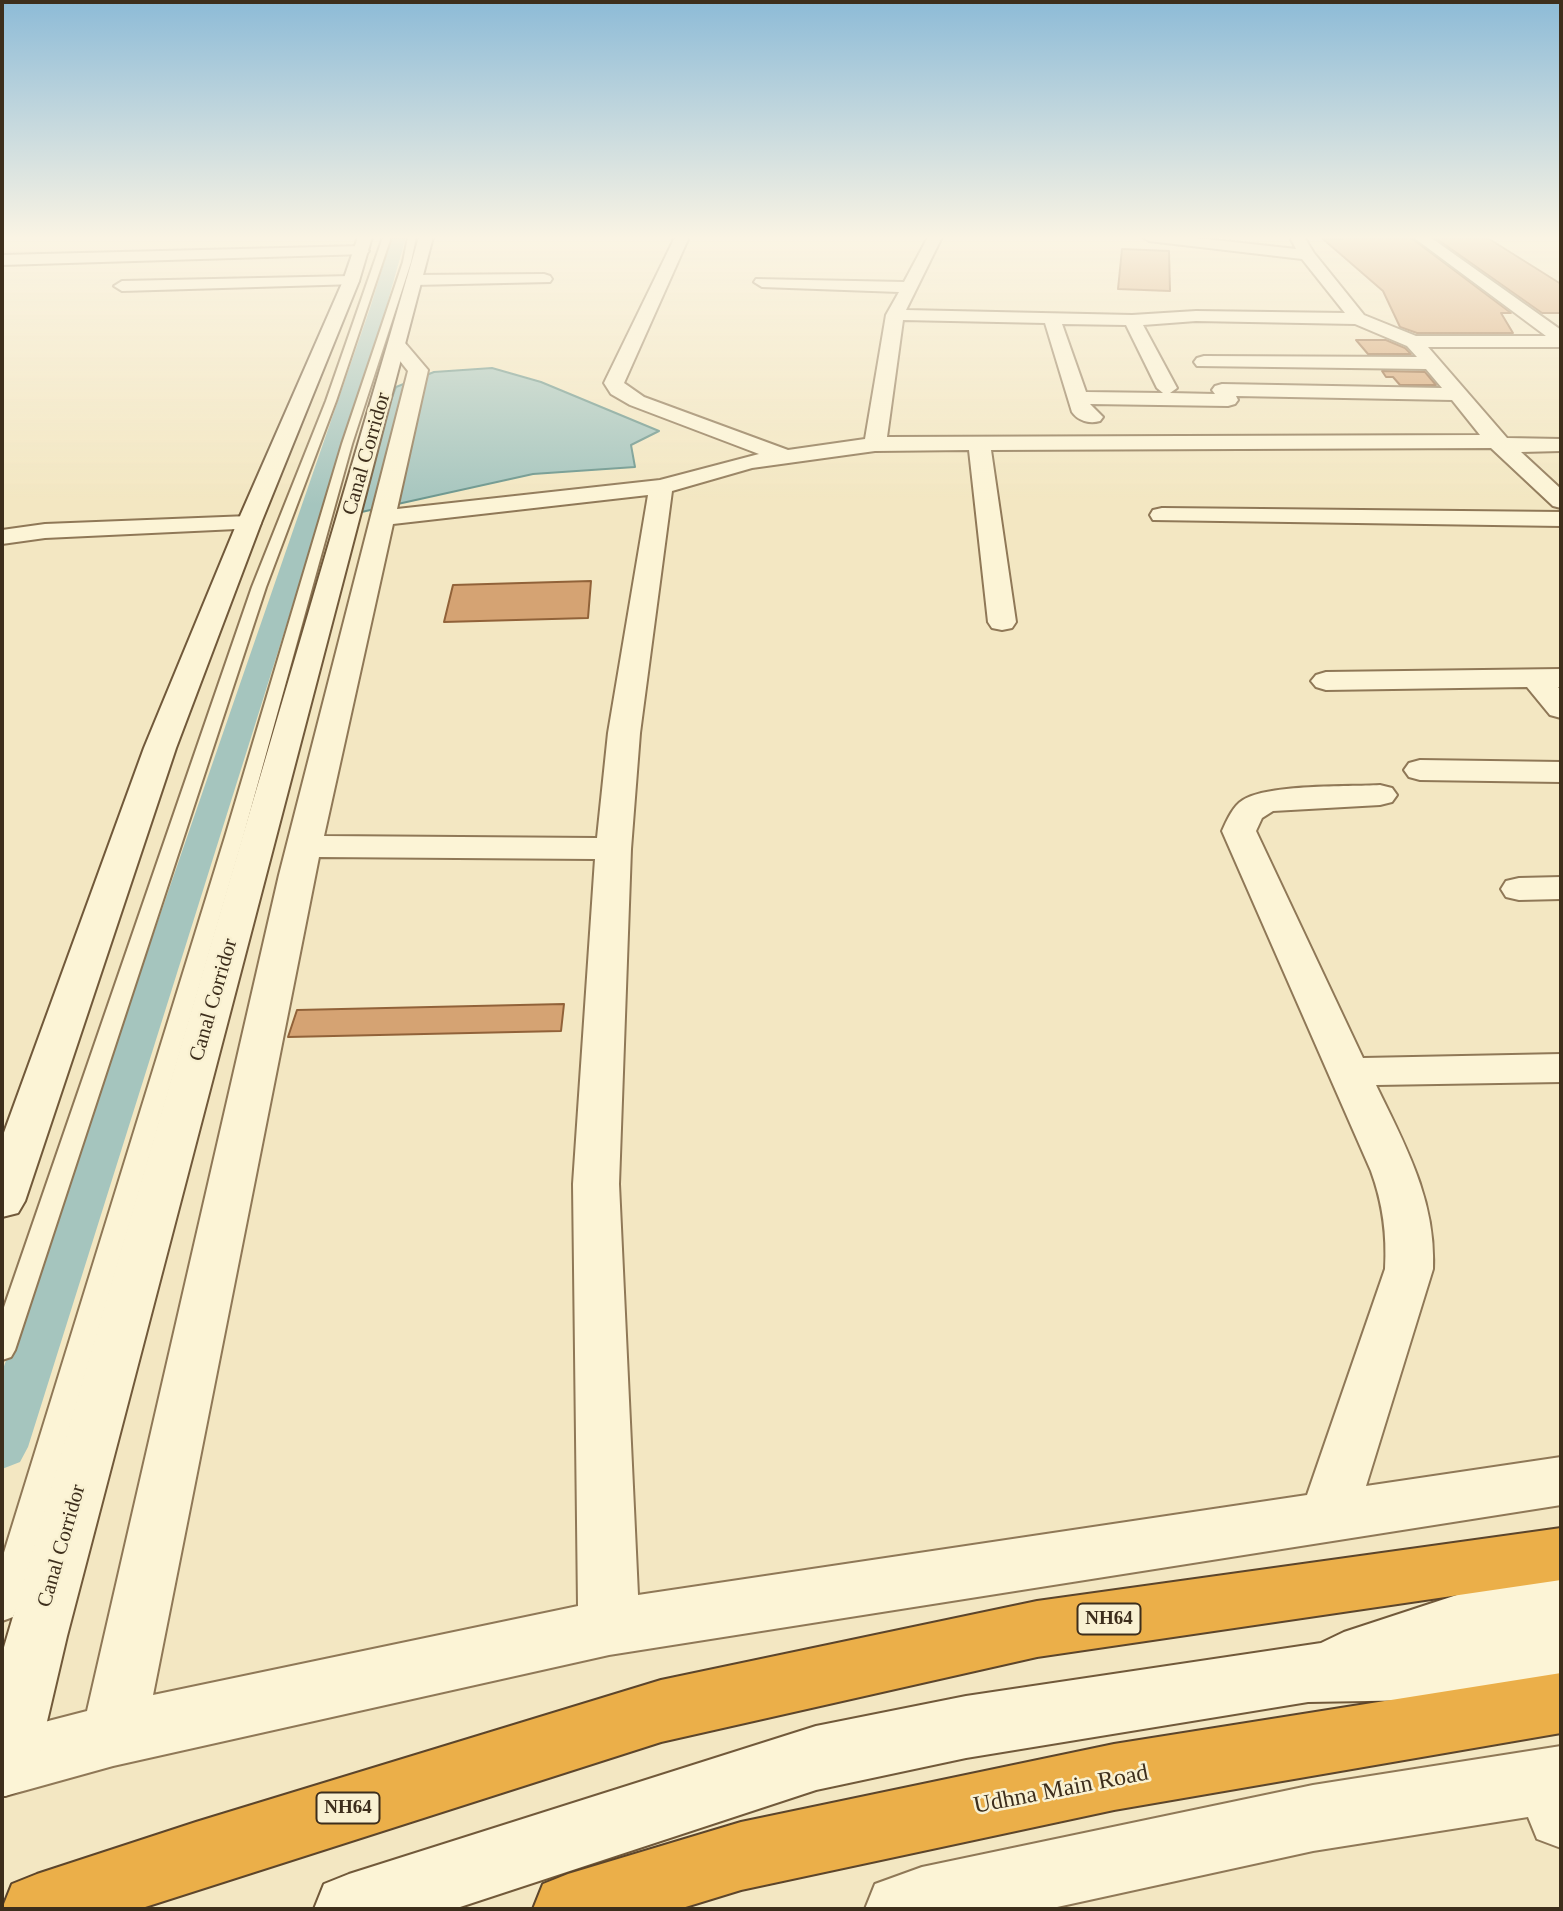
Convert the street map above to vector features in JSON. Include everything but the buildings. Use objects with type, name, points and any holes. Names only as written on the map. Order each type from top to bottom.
[{"type":"highway","name":"NH64","points":[[37,1909],[196,1856],[661,1711],[1037,1629],[1561,1554]]},
{"type":"highway","name":"Udhna Main Road","points":[[568,1909],[741,1856],[1114,1777],[1561,1703]]},
{"type":"street","points":[[2,1201],[160,748],[249,523],[332,326]]},
{"type":"street","name":"Canal Corridor","points":[[3,1767],[44,1609],[402,326]]},
{"type":"street","points":[[640,326],[614,383],[618,390],[637,401],[786,457]]},
{"type":"street","points":[[874,444],[901,326]]},
{"type":"street","points":[[1054,326],[1082,412],[1100,421],[1112,443]]},
{"type":"street","points":[[1135,326],[1167,388]]},
{"type":"street","points":[[1090,415],[1239,417],[1182,326]]},
{"type":"street","points":[[1373,326],[1419,348],[1494,437],[1556,491]]},
{"type":"street","points":[[1542,326],[1561,340]]},
{"type":"street","points":[[1309,337],[1419,348],[1561,349]]},
{"type":"street","points":[[1204,362],[1561,340]]},
{"type":"street","points":[[113,1735],[304,846],[418,370],[397,348]]},
{"type":"street","points":[[1077,398],[1459,394]]},
{"type":"street","points":[[381,518],[661,487],[750,462],[874,444],[1257,442],[1494,437],[1561,445]]},
{"type":"street","points":[[979,443],[1002,622]]},
{"type":"street","points":[[609,1627],[596,1184],[613,849],[624,733],[661,487]]},
{"type":"street","points":[[1162,515],[1561,519]]},
{"type":"street","points":[[2,537],[45,531],[249,523]]},
{"type":"street","points":[[1326,681],[1549,679],[1561,709]]},
{"type":"street","points":[[1420,770],[1561,772]]},
{"type":"street","points":[[1328,1517],[1409,1269],[1411,1236],[1406,1203],[1239,831],[1246,813],[1254,805],[1380,795]]},
{"type":"street","points":[[304,846],[613,849]]},
{"type":"street","points":[[1519,889],[1561,888]]},
{"type":"street","points":[[1349,1072],[1561,1068]]},
{"type":"street","points":[[3,1767],[113,1735],[609,1627],[1561,1481]]},
{"type":"street","points":[[1308,1673],[1469,1619],[1561,1606]]},
{"type":"street","points":[[349,1909],[816,1758],[966,1727],[1308,1673],[1485,1670],[1561,1659]]},
{"type":"street","points":[[915,1907],[1313,1818],[1556,1791]]},
{"type":"lane","points":[[2,1350],[255,600],[331,401],[350,326]]},
{"type":"lane","points":[[2,1607],[226,864],[347,444],[386,326]]},
{"type":"water","points":[[492,368],[541,382],[659,431],[631,445],[635,467],[533,474],[348,515],[396,387],[434,372]]},
{"type":"waterway","points":[[2,1447],[372,326]]}]
